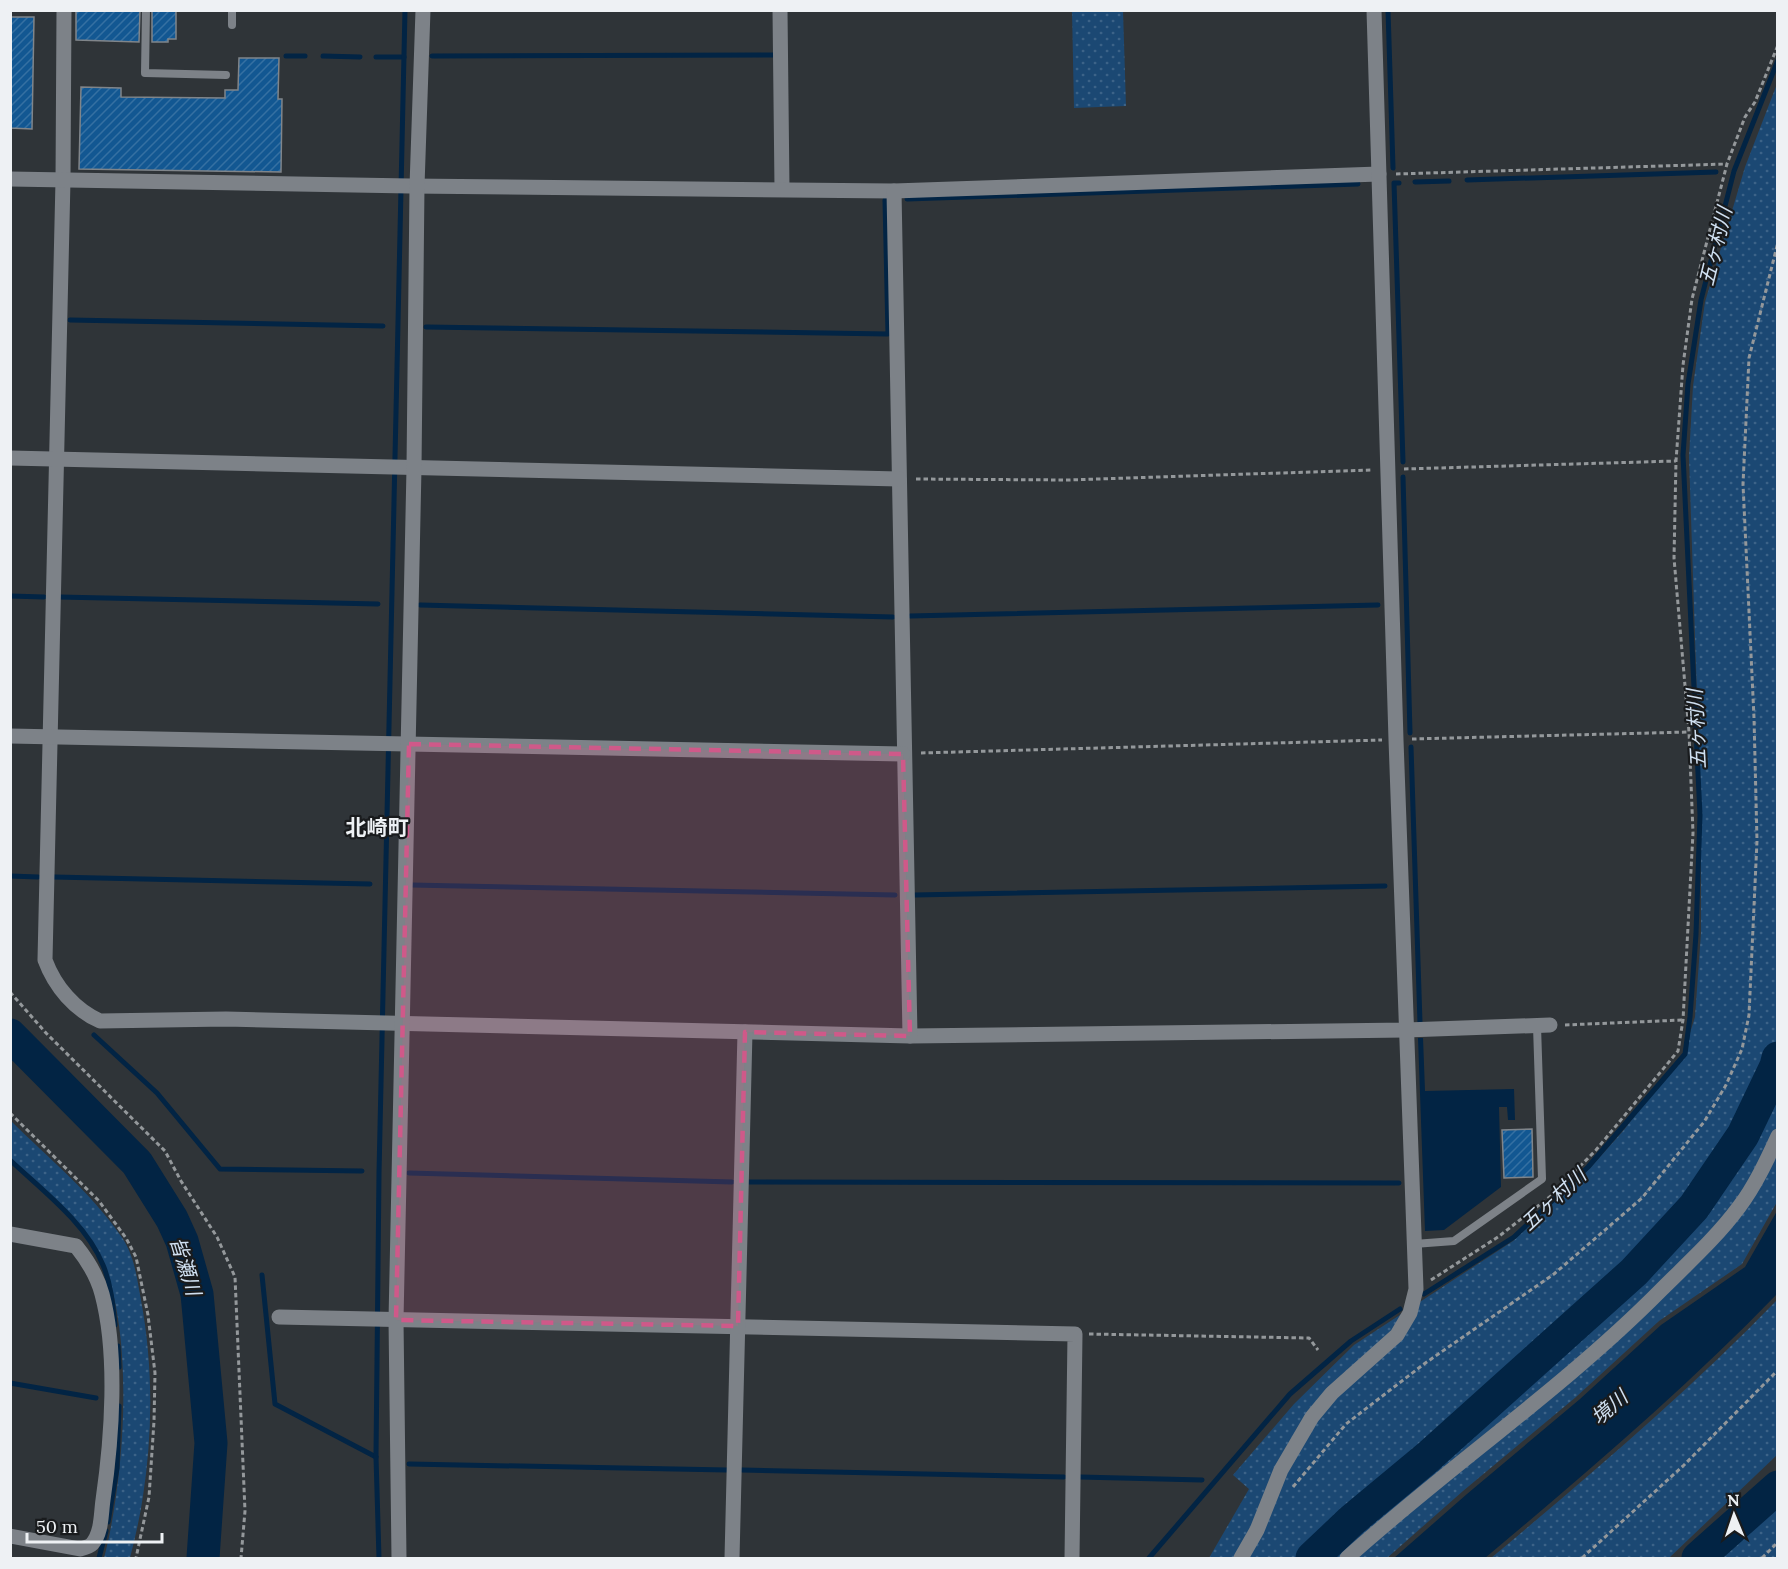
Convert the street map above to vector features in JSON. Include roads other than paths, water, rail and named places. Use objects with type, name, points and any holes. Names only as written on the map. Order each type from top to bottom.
[{"type":"street","points":[[64,10],[63,180],[45,960],[51,976],[85,1014],[100,1021],[226,1019],[909,1036],[1406,1030],[1543,1026]]},
{"type":"street","points":[[399,1558],[392,1320],[414,186],[423,10]]},
{"type":"street","points":[[780,10],[782,189]]},
{"type":"street","points":[[1241,1558],[1257,1530],[1281,1470],[1312,1417],[1332,1393],[1397,1335],[1410,1313],[1416,1289],[1396,740],[1374,10]]},
{"type":"street","points":[[10,179],[393,186],[894,190],[1379,174]]},
{"type":"street","points":[[894,190],[909,1036]]},
{"type":"street","points":[[10,458],[899,479]]},
{"type":"street","points":[[10,736],[903,754]]},
{"type":"street","points":[[732,1558],[745,1032]]},
{"type":"street","points":[[1347,1558],[1588,1359],[1637,1314],[1717,1235],[1741,1205],[1778,1136]]},
{"type":"street","points":[[10,1234],[76,1246],[92,1266],[102,1293],[108,1325],[111,1370],[110,1453],[99,1529],[93,1543],[87,1548],[80,1549],[10,1536]]},
{"type":"street","points":[[279,1317],[1075,1334],[1072,1558]]},
{"type":"lane","points":[[146,10],[145,73],[226,75]]},
{"type":"lane","points":[[232,10],[232,25]]},
{"type":"lane","points":[[1414,1244],[1454,1241],[1542,1179],[1543,1026]]},
{"type":"water","points":[[1418,1038],[1423,1038],[1425,1091],[1514,1089],[1515,1120],[1508,1120],[1507,1107],[1499,1107],[1501,1187],[1444,1230],[1425,1231]]},
{"type":"water","name":"境川","points":[[1777,1211],[1777,1294],[1671,1397],[1485,1558],[1394,1558],[1580,1399],[1661,1325],[1745,1267]]},
{"type":"waterway","points":[[379,1558],[376,1457],[379,1173],[405,10]]},
{"type":"waterway","points":[[1388,10],[1393,168]]},
{"type":"waterway","points":[[432,56],[774,55]]},
{"type":"waterway","points":[[286,56],[305,56]]},
{"type":"waterway","points":[[323,56],[360,57]]},
{"type":"waterway","points":[[376,57],[404,57]]},
{"type":"waterway","name":"五ヶ村川","points":[[1424,1294],[1514,1237],[1588,1167],[1685,1054],[1696,934],[1700,815],[1683,455],[1688,384],[1701,300],[1734,171],[1778,60]]},
{"type":"waterway","points":[[1467,180],[1716,172]]},
{"type":"waterway","points":[[1415,182],[1449,181]]},
{"type":"waterway","points":[[1399,183],[1394,183],[1403,462]]},
{"type":"waterway","points":[[907,199],[1358,184]]},
{"type":"waterway","points":[[426,327],[888,334],[885,200]]},
{"type":"waterway","points":[[70,320],[383,326]]},
{"type":"waterway","points":[[1403,477],[1410,733]]},
{"type":"waterway","points":[[10,596],[44,597]]},
{"type":"waterway","points":[[59,597],[378,604]]},
{"type":"waterway","points":[[420,605],[893,617]]},
{"type":"waterway","points":[[910,616],[1378,605]]},
{"type":"waterway","points":[[1411,747],[1420,1023]]},
{"type":"waterway","points":[[10,876],[38,877]]},
{"type":"waterway","points":[[54,877],[370,884]]},
{"type":"waterway","points":[[411,885],[895,895]]},
{"type":"waterway","points":[[914,895],[1385,886]]},
{"type":"waterway","name":"皆瀬川","points":[[10,1035],[137,1163],[172,1219],[182,1241],[197,1294],[211,1443],[203,1558]]},
{"type":"waterway","points":[[94,1035],[157,1093],[220,1169],[362,1171]]},
{"type":"waterway","points":[[1312,1558],[1634,1272],[1694,1207],[1743,1135],[1778,1058]]},
{"type":"waterway","points":[[10,1160],[63,1208],[86,1235],[103,1265],[108,1280],[115,1325]]},
{"type":"waterway","points":[[409,1173],[732,1182]]},
{"type":"waterway","points":[[749,1182],[1399,1183]]},
{"type":"waterway","points":[[262,1275],[275,1404],[376,1457]]},
{"type":"waterway","name":"五ヶ村川","points":[[1149,1558],[1290,1394],[1351,1341],[1400,1309]]},
{"type":"waterway","points":[[118,1346],[119,1367]]},
{"type":"waterway","points":[[10,1383],[96,1398]]},
{"type":"waterway","points":[[108,1522],[117,1468],[119,1406]]},
{"type":"waterway","points":[[409,1464],[727,1470]]},
{"type":"waterway","points":[[742,1470],[1064,1477]]},
{"type":"waterway","points":[[1080,1477],[1202,1480]]},
{"type":"waterway","points":[[1698,1558],[1778,1487]]},
{"type":"waterway","points":[[99,1558],[106,1531]]},
{"type":"district","name":"北崎町","points":[[377,827]]}]
